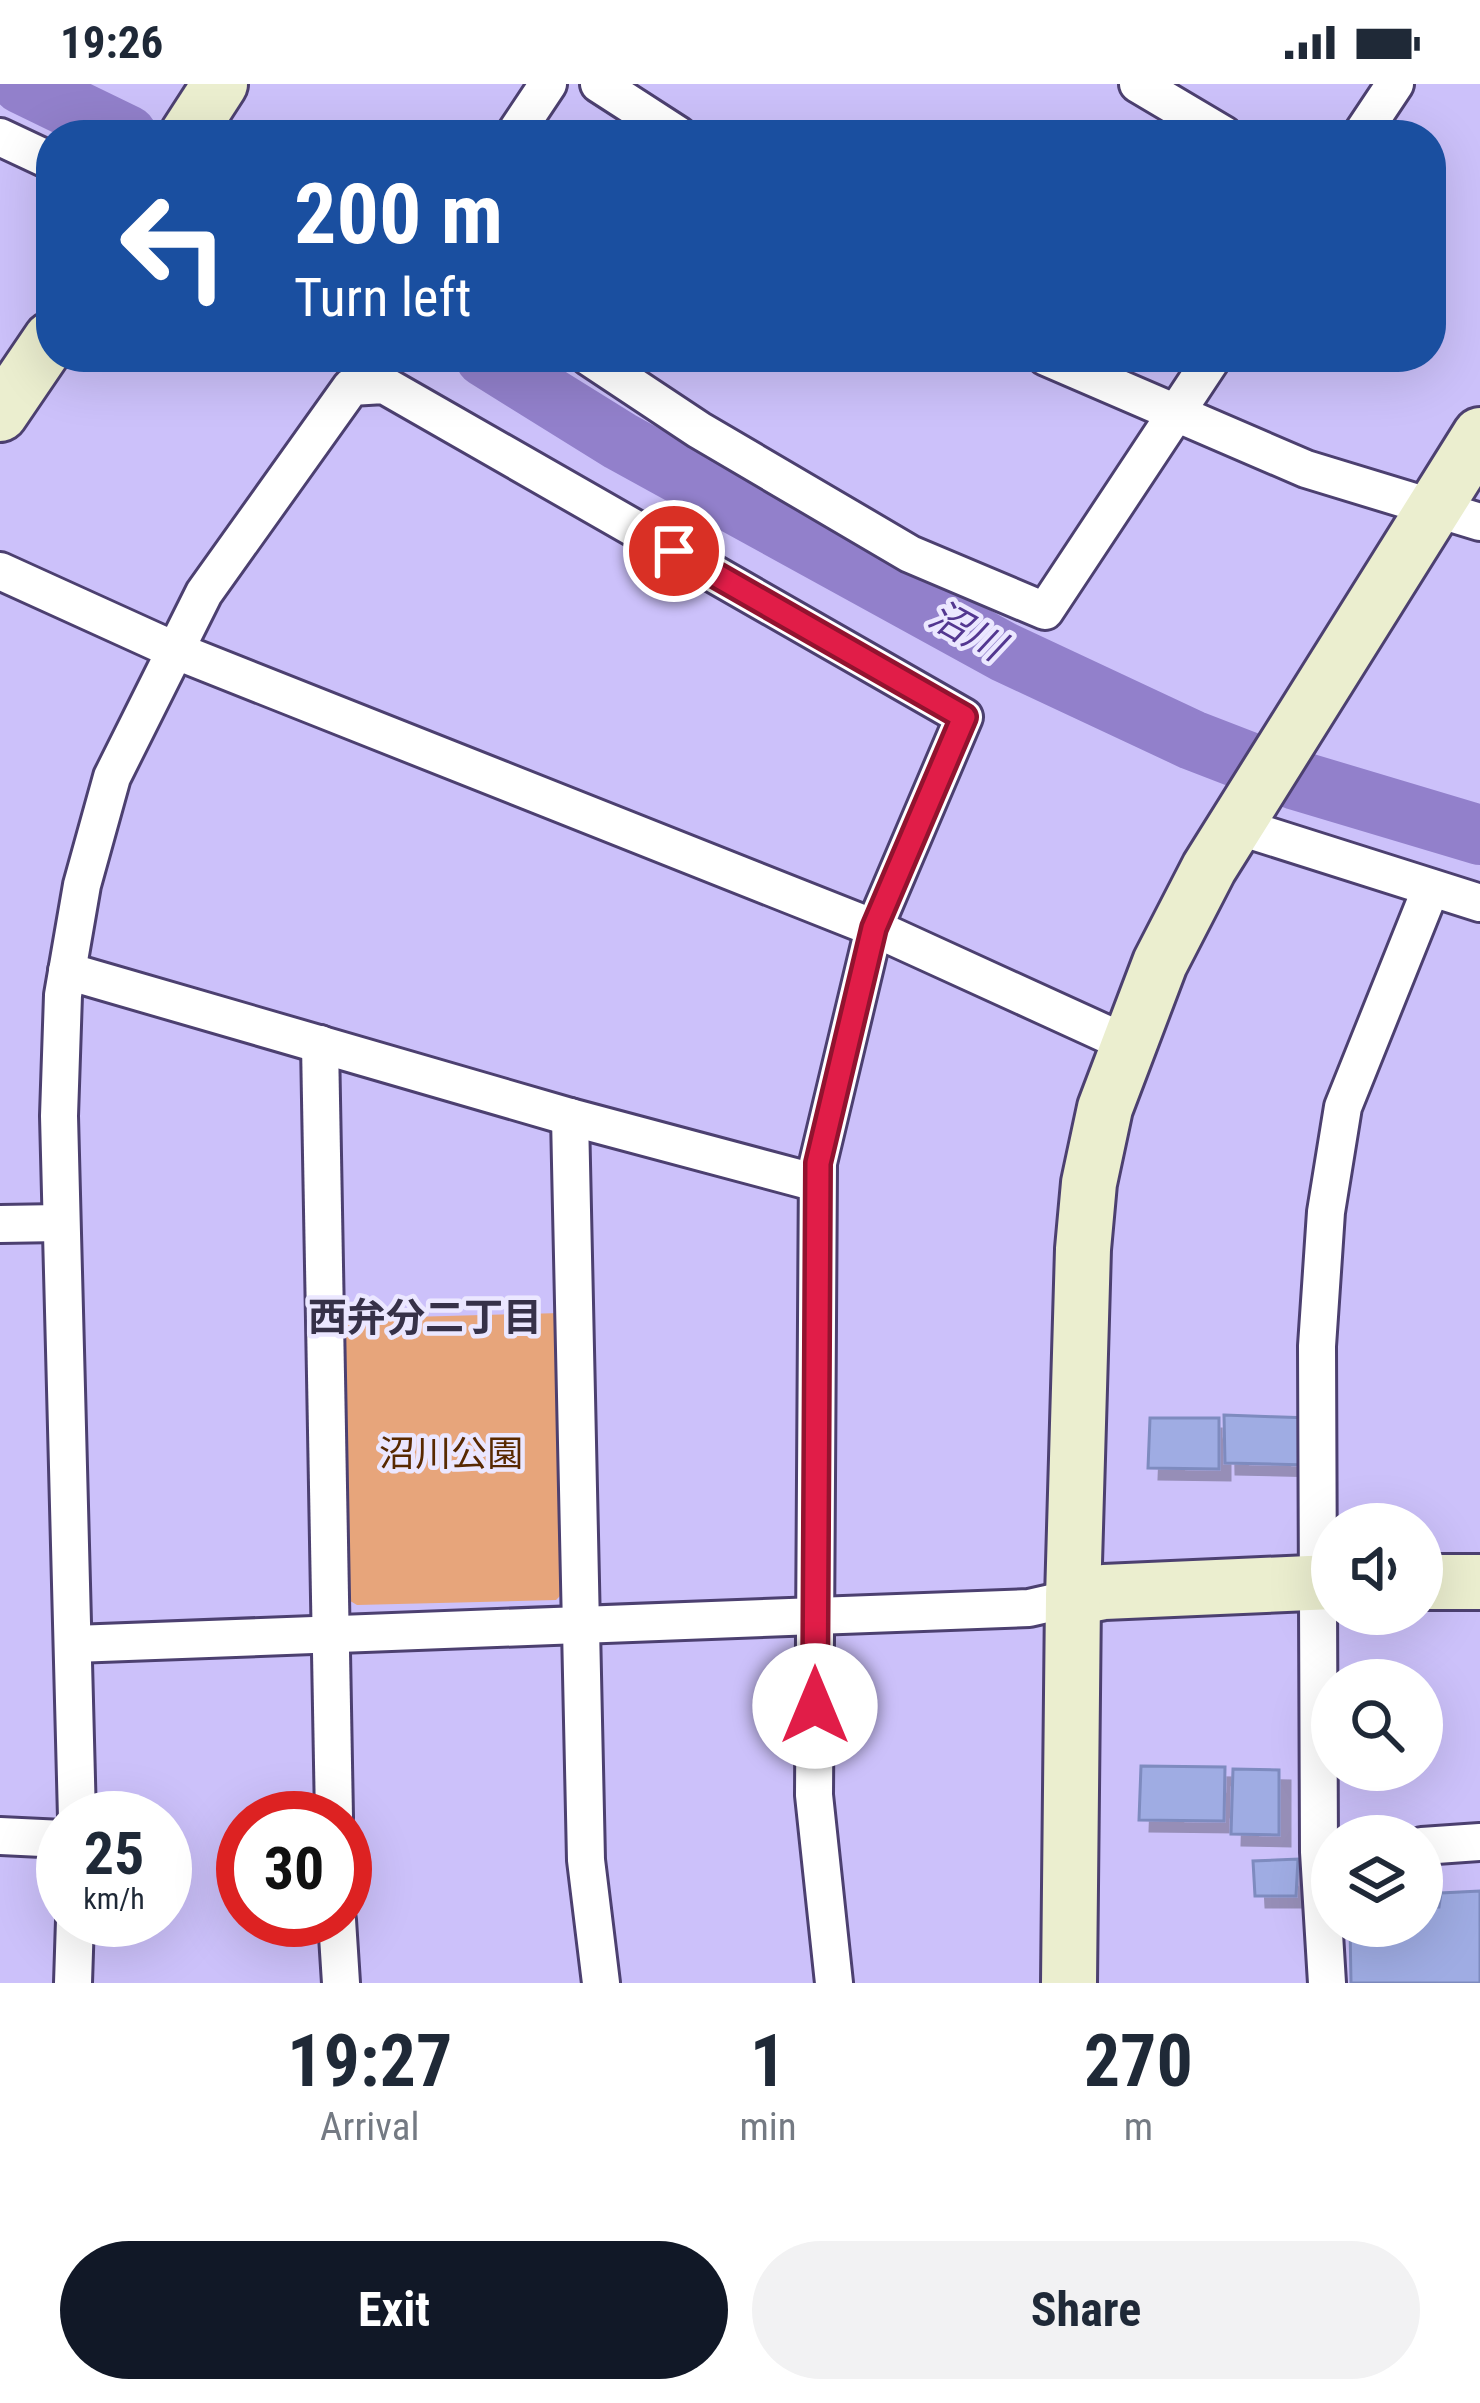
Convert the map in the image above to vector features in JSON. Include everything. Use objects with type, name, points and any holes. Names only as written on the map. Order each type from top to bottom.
[{"type":"street","points":[[197,120],[220,84]]},
{"type":"street","points":[[524,120],[548,84]]},
{"type":"street","points":[[599,84],[655,120]]},
{"type":"street","points":[[1138,84],[1199,120]]},
{"type":"street","points":[[1371,120],[1395,84]]},
{"type":"street","points":[[0,137],[36,154]]},
{"type":"street","points":[[0,414],[36,361]]},
{"type":"street","points":[[612,372],[699,430],[910,554],[1046,611],[1203,372]]},
{"type":"street","points":[[1080,372],[1306,469],[1457,515]]},
{"type":"street","points":[[77,1791],[59,1116],[67,971],[82,885],[112,778],[204,593],[351,387],[384,385],[964,717],[874,928],[818,1163],[814,1795],[834,1983]]},
{"type":"street","points":[[1069,1983],[1072,1598],[1085,1227],[1105,1108],[1126,1043],[1209,868],[1457,515],[1480,435]]},
{"type":"street","points":[[0,571],[174,650],[874,928],[1126,1043]]},
{"type":"street","points":[[1237,826],[1480,903]]},
{"type":"street","points":[[1323,1503],[1317,1346],[1343,1107],[1431,888]]},
{"type":"street","points":[[67,971],[570,1117],[817,1183]]},
{"type":"street","points":[[320,1044],[334,1791]]},
{"type":"street","points":[[570,1117],[586,1860],[602,1983]]},
{"type":"street","points":[[0,1224],[61,1223]]},
{"type":"street","points":[[1443,1582],[1480,1582]]},
{"type":"street","points":[[74,1644],[1029,1608],[1104,1592],[1311,1583]]},
{"type":"street","points":[[1326,1635],[1326,1815]]},
{"type":"street","points":[[0,1836],[36,1838]]},
{"type":"street","points":[[1443,1845],[1480,1842]]},
{"type":"street","points":[[73,1983],[74,1947]]},
{"type":"street","points":[[338,1947],[340,1983]]},
{"type":"street","points":[[1327,1947],[1327,1983]]},
{"type":"green space","name":"沼川公園","points":[[560,1313],[568,1588],[556,1600],[357,1605],[340,1595],[337,1319]]},
{"type":"building","points":[[1224,1415],[1311,1418],[1309,1465],[1225,1463]]},
{"type":"building","points":[[1150,1418],[1219,1418],[1219,1469],[1148,1468]]},
{"type":"building","points":[[1141,1766],[1225,1767],[1224,1821],[1139,1820]]},
{"type":"building","points":[[1233,1769],[1279,1770],[1279,1835],[1231,1834]]},
{"type":"building","points":[[1298,1859],[1296,1896],[1255,1896],[1253,1861]]},
{"type":"building","points":[[1480,1891],[1480,1983],[1351,1983],[1350,1947],[1443,1947],[1443,1893]]},
{"type":"waterway","name":"沼川","points":[[22,84],[96,120]]},
{"type":"waterway","name":"沼川","points":[[509,372],[620,441],[1004,652],[1192,740],[1296,780],[1480,835]]},
{"type":"district","name":"西弁分二丁目","points":[[425,1317]]},
{"type":"route","points":[[674,551],[964,717],[874,928],[818,1163],[815,1706]]}]
